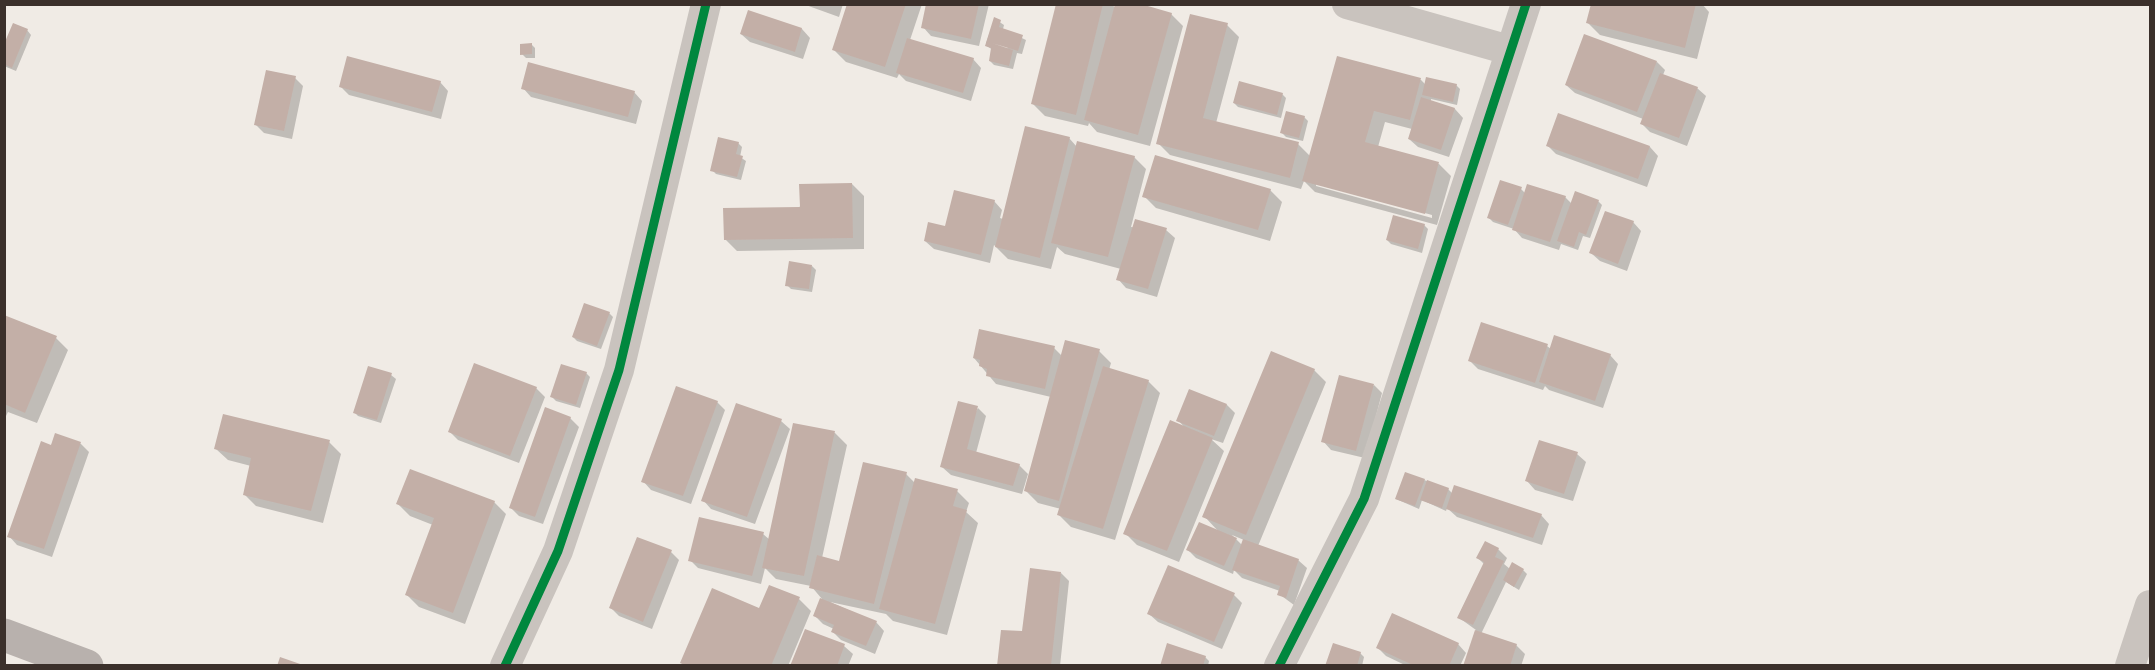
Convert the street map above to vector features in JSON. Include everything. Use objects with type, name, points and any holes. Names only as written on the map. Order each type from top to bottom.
[{"type":"main road","points":[[4,635],[87,666]]},
{"type":"street","points":[[504,666],[558,551],[619,370],[706,4]]},
{"type":"street","points":[[1347,4],[1509,50]]},
{"type":"street","points":[[1279,666],[1364,500],[1509,50],[1526,4]]},
{"type":"street","points":[[2130,666],[2151,605]]},
{"type":"building","points":[[847,4],[906,4],[885,67],[832,50]]},
{"type":"building","points":[[926,4],[979,4],[971,39],[921,28]]},
{"type":"building","points":[[1056,4],[1103,4],[1076,115],[1031,104]]},
{"type":"building","points":[[1115,4],[1141,4],[1172,13],[1138,135],[1084,120]]},
{"type":"building","points":[[1591,4],[1696,4],[1685,48],[1586,23]]},
{"type":"building","points":[[748,10],[802,28],[795,52],[740,34]]},
{"type":"building","points":[[1190,14],[1228,23],[1203,118],[1299,142],[1290,178],[1156,144]]},
{"type":"building","points":[[994,17],[1001,20],[999,27],[1023,35],[1018,51],[992,43],[1013,50],[1009,66],[989,61],[991,48],[985,46]]},
{"type":"building","points":[[13,23],[28,29],[12,68],[4,64],[4,44]]},
{"type":"building","points":[[1584,34],[1657,61],[1637,112],[1565,85]]},
{"type":"building","points":[[907,38],[974,58],[963,93],[896,73]]},
{"type":"building","points":[[532,43],[532,54],[520,55],[520,44]]},
{"type":"building","points":[[347,56],[441,81],[432,112],[339,87]]},
{"type":"building","points":[[1337,56],[1421,78],[1410,120],[1374,111],[1365,142],[1439,162],[1425,214],[1302,181]]},
{"type":"building","points":[[528,62],[635,91],[628,117],[521,89]]},
{"type":"building","points":[[266,70],[296,76],[284,131],[254,125]]},
{"type":"building","points":[[1660,73],[1698,87],[1679,138],[1640,124]]},
{"type":"building","points":[[1426,77],[1457,84],[1453,102],[1422,95]]},
{"type":"building","points":[[1239,81],[1283,93],[1277,115],[1233,103]]},
{"type":"building","points":[[1421,97],[1455,108],[1441,150],[1408,139]]},
{"type":"building","points":[[1286,111],[1305,116],[1299,138],[1280,133]]},
{"type":"building","points":[[1558,113],[1650,146],[1638,179],[1546,146]]},
{"type":"building","points":[[1025,126],[1070,137],[1040,258],[995,247]]},
{"type":"building","points":[[718,137],[739,142],[736,154],[743,156],[737,177],[710,171]]},
{"type":"building","points":[[1077,141],[1135,156],[1108,257],[1051,243]]},
{"type":"building","points":[[1155,155],[1271,189],[1258,230],[1142,197]]},
{"type":"building","points":[[1500,180],[1522,187],[1508,225],[1487,218]]},
{"type":"building","points":[[852,183],[853,238],[724,240],[723,208],[800,207],[799,184]]},
{"type":"building","points":[[1527,184],[1566,196],[1550,242],[1512,230]]},
{"type":"building","points":[[954,190],[995,200],[981,255],[924,241],[928,222],[945,226]]},
{"type":"building","points":[[1575,191],[1599,200],[1586,235],[1579,232],[1574,247],[1557,241]]},
{"type":"building","points":[[1605,211],[1634,221],[1618,264],[1589,253]]},
{"type":"building","points":[[1393,215],[1425,224],[1418,249],[1386,240]]},
{"type":"building","points":[[1135,219],[1167,228],[1148,289],[1116,280]]},
{"type":"building","points":[[789,261],[812,265],[809,289],[785,286]]},
{"type":"building","points":[[584,303],[610,312],[597,346],[572,337]]},
{"type":"building","points":[[4,315],[57,336],[25,413],[4,404]]},
{"type":"building","points":[[1481,322],[1548,344],[1535,383],[1468,361]]},
{"type":"building","points":[[979,329],[1055,346],[1045,389],[986,376],[987,369],[979,366],[980,360],[973,358]]},
{"type":"building","points":[[1554,335],[1611,354],[1595,401],[1539,382]]},
{"type":"building","points":[[1065,340],[1100,349],[1059,501],[1024,491]]},
{"type":"building","points":[[1271,351],[1315,369],[1246,535],[1202,517]]},
{"type":"building","points":[[474,363],[537,387],[510,456],[448,432]]},
{"type":"building","points":[[561,364],[587,372],[576,405],[550,397]]},
{"type":"building","points":[[368,366],[392,373],[377,420],[353,413]]},
{"type":"building","points":[[1103,366],[1149,380],[1103,529],[1057,515]]},
{"type":"building","points":[[1339,375],[1374,384],[1356,451],[1321,442]]},
{"type":"building","points":[[676,386],[718,401],[683,496],[641,482]]},
{"type":"building","points":[[1189,389],[1227,404],[1214,436],[1176,421]]},
{"type":"building","points":[[958,401],[978,406],[967,449],[1020,464],[1013,486],[940,467]]},
{"type":"building","points":[[736,403],[782,419],[747,517],[701,501]]},
{"type":"building","points":[[545,407],[571,417],[535,517],[509,508]]},
{"type":"building","points":[[223,414],[330,440],[311,511],[243,495],[251,458],[214,449]]},
{"type":"building","points":[[1170,420],[1213,438],[1167,551],[1123,534]]},
{"type":"building","points":[[793,423],[835,431],[804,576],[762,568]]},
{"type":"building","points":[[55,433],[81,442],[44,549],[7,537],[41,441],[51,445]]},
{"type":"building","points":[[1539,440],[1578,452],[1564,494],[1525,481]]},
{"type":"building","points":[[863,462],[907,472],[874,604],[809,588],[817,555],[839,561]]},
{"type":"building","points":[[410,469],[495,501],[453,613],[405,595],[434,518],[396,504]]},
{"type":"building","points":[[1405,472],[1425,479],[1415,506],[1395,499]]},
{"type":"building","points":[[915,478],[958,489],[953,506],[967,510],[935,624],[879,609]]},
{"type":"building","points":[[1427,480],[1449,488],[1442,508],[1420,500]]},
{"type":"building","points":[[1454,485],[1542,514],[1533,538],[1446,509]]},
{"type":"building","points":[[699,517],[764,532],[752,576],[688,561]]},
{"type":"building","points":[[1199,522],[1237,538],[1224,566],[1186,550]]},
{"type":"building","points":[[637,537],[672,550],[643,622],[609,608]]},
{"type":"building","points":[[1243,539],[1299,559],[1286,598],[1277,595],[1280,586],[1232,570]]},
{"type":"building","points":[[1485,541],[1499,548],[1495,557],[1504,561],[1473,625],[1457,618],[1484,562],[1476,558]]},
{"type":"building","points":[[1512,562],[1524,569],[1514,587],[1503,580]]},
{"type":"building","points":[[1168,565],[1235,593],[1214,642],[1147,614]]},
{"type":"building","points":[[1030,568],[1061,572],[1051,666],[997,666],[1001,630],[1022,631]]},
{"type":"building","points":[[769,585],[800,597],[771,666],[687,666],[680,663],[712,588],[759,608]]},
{"type":"building","points":[[820,598],[877,621],[866,646],[831,632],[834,625],[813,616]]},
{"type":"building","points":[[1392,613],[1459,643],[1449,666],[1415,666],[1376,648]]},
{"type":"building","points":[[805,629],[845,644],[837,666],[790,666]]},
{"type":"building","points":[[1475,630],[1517,644],[1510,666],[1463,666]]},
{"type":"building","points":[[1167,643],[1206,656],[1203,666],[1160,666]]},
{"type":"building","points":[[1333,643],[1361,652],[1357,666],[1325,666]]},
{"type":"building","points":[[280,657],[303,665],[303,666],[277,666]]},
{"type":"cycle path","points":[[505,666],[558,551],[619,370],[706,4]]},
{"type":"cycle path","points":[[1279,666],[1364,499],[1526,4]]}]
